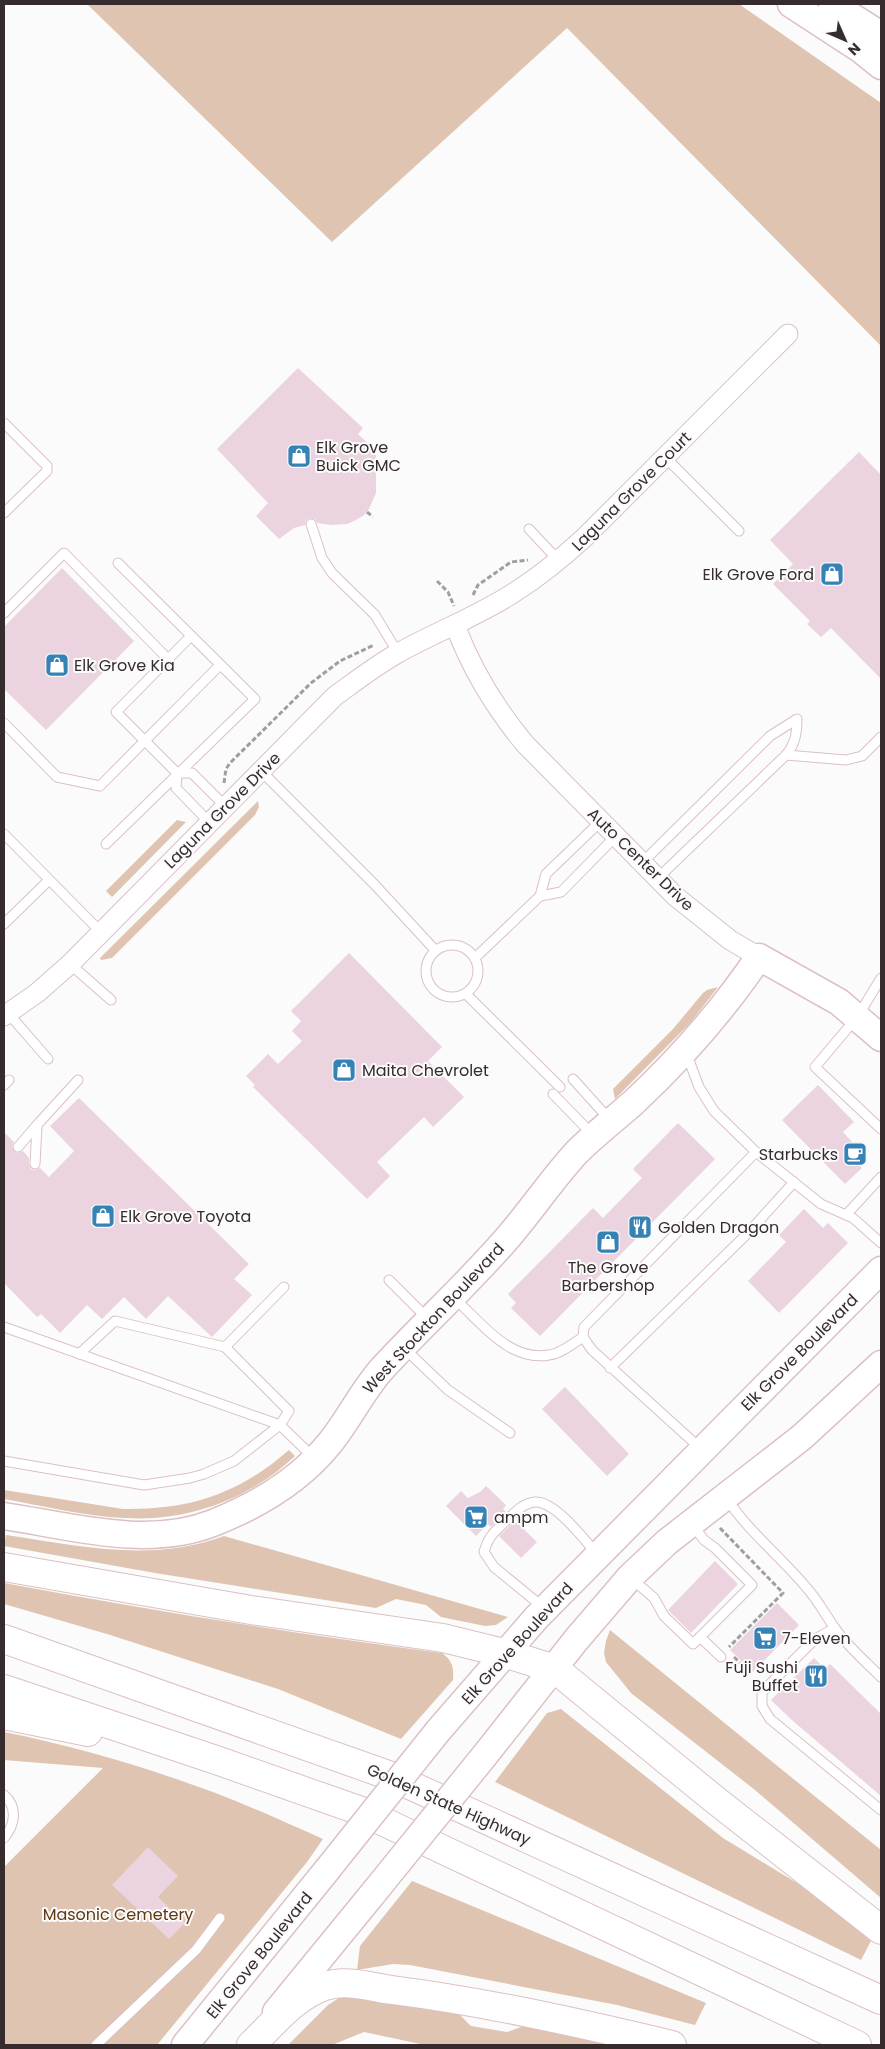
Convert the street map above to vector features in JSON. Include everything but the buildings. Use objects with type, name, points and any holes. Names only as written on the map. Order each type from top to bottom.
[{"type":"highway","points":[[4,1567],[251,1610],[443,1638],[555,1668],[714,1799],[881,1930]]},
{"type":"highway","name":"Golden State Highway","points":[[4,1639],[388,1775],[881,2000]]},
{"type":"highway","points":[[4,1688],[361,1811],[857,2045]]},
{"type":"highway","points":[[4,1715],[216,1760]]},
{"type":"highway","points":[[250,2045],[297,2001],[325,1986],[346,1983],[432,1995],[614,2031],[672,2045]]},
{"type":"main road","points":[[791,4],[881,66]]},
{"type":"main road","points":[[832,4],[881,35]]},
{"type":"main road","name":"Auto Center Drive","points":[[759,957],[812,985],[858,1016],[881,1038]]},
{"type":"main road","name":"West Stockton Boulevard","points":[[4,1516],[130,1534],[178,1533],[198,1528],[242,1510],[288,1484],[315,1460],[333,1439],[374,1379],[510,1235],[566,1166],[685,1051],[730,999],[759,957]]},
{"type":"main road","name":"Elk Grove Boulevard","points":[[185,2045],[438,1731],[504,1653],[701,1450],[881,1270]]},
{"type":"main road","points":[[250,2045],[576,1640],[630,1577],[666,1542],[802,1436],[875,1373]]},
{"type":"street","name":"Laguna Grove Court","points":[[455,625],[514,593],[559,561],[788,334]]},
{"type":"street","name":"Laguna Grove Drive","points":[[6,1015],[37,994],[70,964],[335,696],[373,668],[398,653],[455,625]]},
{"type":"street","name":"Auto Center Drive","points":[[455,625],[462,644],[506,721],[525,744],[642,863],[709,925],[759,957]]},
{"type":"lane","points":[[4,422],[47,466],[47,471],[4,513]]},
{"type":"lane","points":[[666,457],[739,531]]},
{"type":"lane","points":[[311,524],[322,558],[332,573],[375,615],[398,653]]},
{"type":"lane","points":[[529,529],[559,561]]},
{"type":"lane","points":[[4,613],[64,553],[168,659]]},
{"type":"lane","points":[[106,844],[254,699],[118,563]]},
{"type":"lane","points":[[191,636],[116,712],[177,774],[192,774],[225,806]]},
{"type":"lane","points":[[4,722],[57,777],[100,786],[220,665]]},
{"type":"lane","points":[[642,863],[770,736],[797,719],[797,734],[793,746],[786,755],[658,878]]},
{"type":"lane","points":[[786,755],[846,760],[862,756],[881,737]]},
{"type":"lane","points":[[261,771],[374,884],[436,950]]},
{"type":"lane","points":[[177,774],[176,788],[209,822]]},
{"type":"lane","points":[[476,957],[540,896],[546,874],[601,820]]},
{"type":"lane","points":[[4,834],[101,932]]},
{"type":"lane","points":[[540,896],[561,892],[616,836]]},
{"type":"lane","points":[[4,924],[49,880]]},
{"type":"lane","points":[[450,944],[465,947],[476,957],[479,972],[474,986],[466,994],[457,997],[447,997],[433,990],[426,977],[427,962],[436,950],[450,944]]},
{"type":"lane","points":[[70,964],[111,1000]]},
{"type":"lane","points":[[881,978],[858,1016],[816,1067],[881,1129]]},
{"type":"lane","points":[[466,994],[557,1091],[603,1129]]},
{"type":"lane","points":[[6,1015],[48,1059]]},
{"type":"lane","points":[[685,1051],[699,1087],[714,1111],[756,1152],[821,1204],[853,1218],[881,1243]]},
{"type":"lane","points":[[573,1079],[603,1129]]},
{"type":"lane","points":[[18,1147],[78,1080]]},
{"type":"lane","points":[[35,1164],[37,1125]]},
{"type":"lane","points":[[701,1450],[592,1350],[583,1337],[584,1327],[756,1152]]},
{"type":"lane","points":[[846,1215],[881,1177]]},
{"type":"lane","points":[[610,1368],[749,1232],[794,1182]]},
{"type":"lane","points":[[390,1280],[429,1320]]},
{"type":"lane","points":[[225,1346],[284,1287]]},
{"type":"lane","points":[[452,1296],[508,1348],[528,1356],[551,1355],[583,1337]]},
{"type":"lane","points":[[4,1462],[144,1485],[204,1474],[234,1461],[280,1425],[289,1411],[225,1346],[115,1320],[79,1354]]},
{"type":"lane","points":[[4,1327],[280,1425],[315,1460]]},
{"type":"lane","points":[[403,1347],[448,1390],[510,1433]]},
{"type":"lane","points":[[725,1497],[737,1514],[806,1586],[835,1628],[855,1652],[881,1677]]},
{"type":"lane","points":[[545,1609],[494,1567],[484,1552],[488,1538],[520,1508],[534,1502],[546,1503],[573,1526],[598,1555]]},
{"type":"lane","points":[[630,1577],[654,1598],[664,1616],[693,1644],[752,1585],[715,1548],[704,1540],[691,1522]]},
{"type":"lane","points":[[835,1628],[815,1639],[762,1692],[762,1706],[770,1719],[881,1810]]},
{"type":"lane","points":[[700,1637],[721,1657]]},
{"type":"lane","points":[[4,1795],[11,1802],[14,1813],[10,1831],[4,1838]]},
{"type":"lane","points":[[96,2045],[196,1950],[220,1918]]},
{"type":"path","points":[[367,512],[373,517]]},
{"type":"path","points":[[437,582],[448,592],[454,606]]},
{"type":"green space","points":[[87,4],[739,4],[881,103],[881,346],[567,28],[332,242]]},
{"type":"green space","points":[[258,801],[259,807],[255,815],[112,958],[101,960],[100,958]]},
{"type":"green space","points":[[177,820],[186,822],[112,897],[106,891]]},
{"type":"green space","points":[[718,987],[691,1022],[615,1099],[613,1089],[673,1029],[703,993]]},
{"type":"green space","points":[[289,1450],[295,1456],[277,1471],[238,1496],[216,1505],[171,1516],[148,1518],[109,1517],[4,1499],[4,1490],[123,1509],[148,1509],[170,1506],[192,1502],[232,1488],[251,1478]]},
{"type":"green space","points":[[6,1535],[116,1550],[170,1549],[224,1536],[508,1617],[496,1625],[485,1626],[441,1617],[426,1605],[396,1599],[376,1608],[155,1573],[4,1546]]},
{"type":"green space","points":[[4,1583],[222,1621],[442,1653],[452,1664],[453,1680],[401,1739],[278,1689],[107,1634],[4,1604]]},
{"type":"green space","points":[[610,1630],[881,1850],[881,1898],[755,1790],[631,1693],[606,1662],[604,1653]]},
{"type":"green space","points":[[561,1709],[723,1838],[797,1883],[872,1939],[861,1960],[495,1782],[547,1713]]},
{"type":"green space","name":"Masonic Cemetery","points":[[4,1732],[110,1758],[162,1774],[227,1797],[323,1839],[307,1862],[157,2045],[4,2045],[4,1867],[103,1768],[4,1760]]},
{"type":"green space","points":[[412,1881],[706,2003],[695,2025],[617,2005],[410,1965],[393,1964],[357,1970],[360,1946]]},
{"type":"green space","points":[[360,1994],[459,2014],[471,2026],[507,2032],[526,2025],[618,2045],[425,2045],[364,2032],[332,2045],[288,2045],[328,2005],[342,1996]]},
{"type":"place","name":"Elk Grove Buick GMC","points":[[299,456]]},
{"type":"place","name":"Elk Grove Ford","points":[[832,574]]},
{"type":"place","name":"Elk Grove Kia","points":[[57,665]]},
{"type":"place","name":"Maita Chevrolet","points":[[344,1070]]},
{"type":"place","name":"Starbucks","points":[[855,1154]]},
{"type":"place","name":"Elk Grove Toyota","points":[[103,1216]]},
{"type":"place","name":"Golden Dragon","points":[[640,1227]]},
{"type":"place","name":"The Grove Barbershop","points":[[608,1242]]},
{"type":"place","name":"ampm","points":[[476,1517]]},
{"type":"place","name":"7-Eleven","points":[[765,1638]]},
{"type":"place","name":"Fuji Sushi Buffet","points":[[816,1676]]}]
